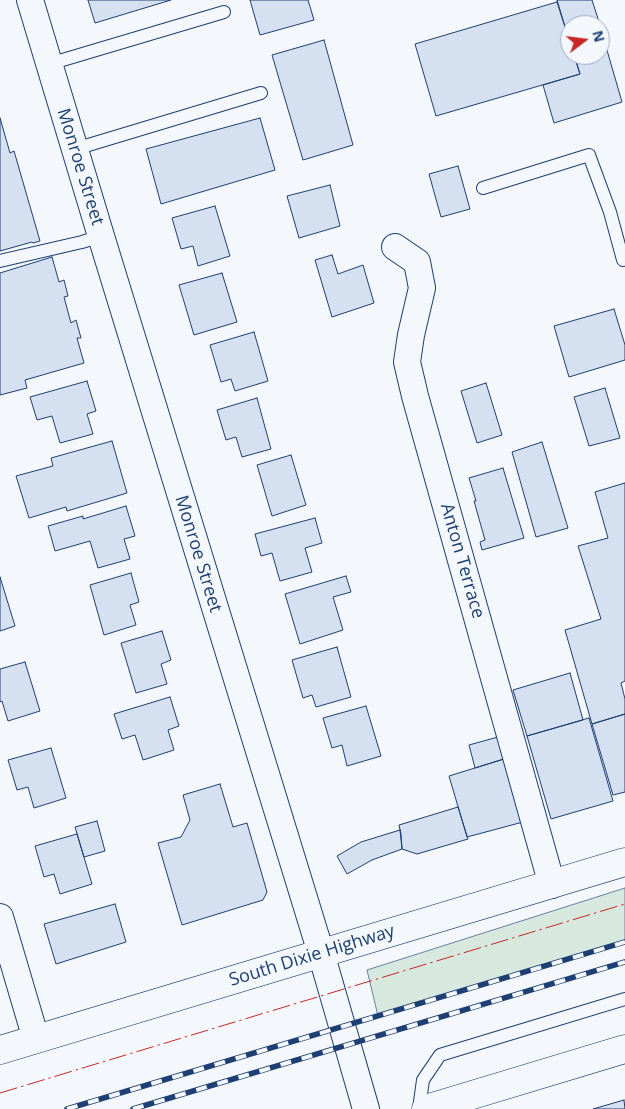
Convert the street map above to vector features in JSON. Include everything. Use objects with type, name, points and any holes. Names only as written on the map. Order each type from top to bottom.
[{"type":"main road","name":"South Dixie Highway","points":[[0,1050],[625,862]]},
{"type":"main road","points":[[426,1109],[625,1050]]},
{"type":"street","name":"Monroe Street","points":[[30,0],[366,1109]]},
{"type":"street","name":"Anton Terrace","points":[[395,247],[417,262],[422,288],[411,335],[409,370],[552,884]]},
{"type":"street","points":[[0,917],[36,1039]]},
{"type":"lane","points":[[49,64],[224,12]]},
{"type":"lane","points":[[75,149],[261,92]]},
{"type":"lane","points":[[483,188],[589,155],[610,212],[624,262]]},
{"type":"lane","points":[[0,262],[101,236]]},
{"type":"lane","points":[[419,1109],[423,1080],[440,1055],[625,999]]},
{"type":"shaded area","points":[[625,888],[625,941],[378,1016],[367,970]]},
{"type":"building","points":[[88,0],[171,0],[95,23]]},
{"type":"building","points":[[250,0],[308,0],[314,20],[260,35]]},
{"type":"building","points":[[557,0],[592,0],[597,15],[562,15]]},
{"type":"building","points":[[557,2],[561,15],[560,65],[577,65],[580,74],[436,116],[415,44]]},
{"type":"building","points":[[324,40],[353,145],[303,160],[272,55]]},
{"type":"building","points":[[610,61],[622,102],[554,123],[543,85],[580,74],[577,65],[610,65]]},
{"type":"building","points":[[0,118],[10,153],[14,151],[40,241],[0,251]]},
{"type":"building","points":[[260,118],[275,170],[161,204],[146,149]]},
{"type":"building","points":[[458,166],[470,209],[441,217],[429,174]]},
{"type":"building","points":[[330,185],[340,226],[299,238],[287,196]]},
{"type":"building","points":[[215,206],[230,256],[198,266],[193,246],[181,249],[172,218]]},
{"type":"building","points":[[332,255],[338,274],[363,265],[374,303],[332,317],[315,260]]},
{"type":"building","points":[[52,257],[59,282],[64,280],[68,296],[64,297],[71,323],[76,320],[81,338],[77,338],[84,363],[25,380],[27,388],[0,395],[0,273]]},
{"type":"building","points":[[222,273],[237,322],[194,335],[179,285]]},
{"type":"building","points":[[614,309],[625,345],[625,360],[569,377],[554,326]]},
{"type":"building","points":[[254,332],[268,381],[235,391],[231,379],[221,382],[210,345]]},
{"type":"building","points":[[87,381],[96,411],[87,414],[93,434],[60,443],[52,416],[37,420],[30,397]]},
{"type":"building","points":[[486,383],[502,435],[477,443],[461,391]]},
{"type":"building","points":[[605,388],[620,438],[589,446],[574,397]]},
{"type":"building","points":[[257,398],[271,449],[242,457],[236,437],[226,440],[217,410]]},
{"type":"building","points":[[112,441],[127,493],[67,511],[66,507],[29,518],[16,476],[53,466],[51,458]]},
{"type":"building","points":[[542,442],[568,528],[536,537],[512,452]]},
{"type":"building","points":[[291,455],[306,505],[272,516],[257,465]]},
{"type":"building","points":[[503,468],[524,538],[482,550],[480,542],[485,540],[469,478]]},
{"type":"building","points":[[625,483],[625,681],[621,683],[625,699],[625,714],[592,724],[565,630],[601,619],[578,546],[608,538],[595,492]]},
{"type":"building","points":[[126,506],[135,536],[124,539],[130,559],[98,568],[90,541],[55,551],[48,526],[83,516],[83,519]]},
{"type":"building","points":[[315,518],[322,543],[305,548],[312,572],[280,581],[272,553],[261,556],[255,534]]},
{"type":"building","points":[[131,573],[139,602],[130,605],[136,625],[104,635],[90,585]]},
{"type":"building","points":[[346,576],[351,592],[333,597],[343,630],[300,644],[285,594]]},
{"type":"building","points":[[0,577],[15,626],[0,631]]},
{"type":"building","points":[[162,631],[171,660],[161,664],[167,684],[136,693],[121,643]]},
{"type":"building","points":[[337,647],[351,697],[316,707],[312,695],[303,698],[292,660]]},
{"type":"building","points":[[25,662],[40,711],[8,721],[2,701],[0,702],[0,669]]},
{"type":"building","points":[[570,673],[583,720],[527,736],[513,690]]},
{"type":"building","points":[[170,697],[179,726],[168,730],[174,750],[143,760],[135,735],[122,739],[114,714]]},
{"type":"building","points":[[366,706],[381,756],[347,766],[342,745],[332,748],[323,718]]},
{"type":"building","points":[[625,714],[625,792],[613,795],[592,724]]},
{"type":"building","points":[[589,718],[613,801],[551,819],[527,736]]},
{"type":"building","points":[[498,737],[504,759],[475,768],[469,745]]},
{"type":"building","points":[[51,748],[66,798],[34,808],[28,787],[17,790],[8,760]]},
{"type":"building","points":[[504,759],[523,822],[467,837],[449,776]]},
{"type":"building","points":[[220,784],[233,827],[247,823],[267,892],[263,900],[182,925],[158,843],[181,837],[190,820],[183,795]]},
{"type":"building","points":[[458,807],[468,839],[417,854],[402,849],[399,825]]},
{"type":"building","points":[[97,821],[105,851],[84,857],[75,827]]},
{"type":"building","points":[[400,830],[402,849],[372,860],[347,874],[337,856],[361,842]]},
{"type":"building","points":[[77,834],[92,884],[60,894],[54,874],[44,877],[35,846]]},
{"type":"building","points":[[115,904],[126,942],[56,964],[44,924]]},
{"type":"building","points":[[624,1100],[625,1109],[593,1109]]},
{"type":"railway","points":[[67,1109],[625,942]]},
{"type":"railway","points":[[133,1109],[625,962]]},
{"type":"power","points":[[0,1093],[625,904]]}]
